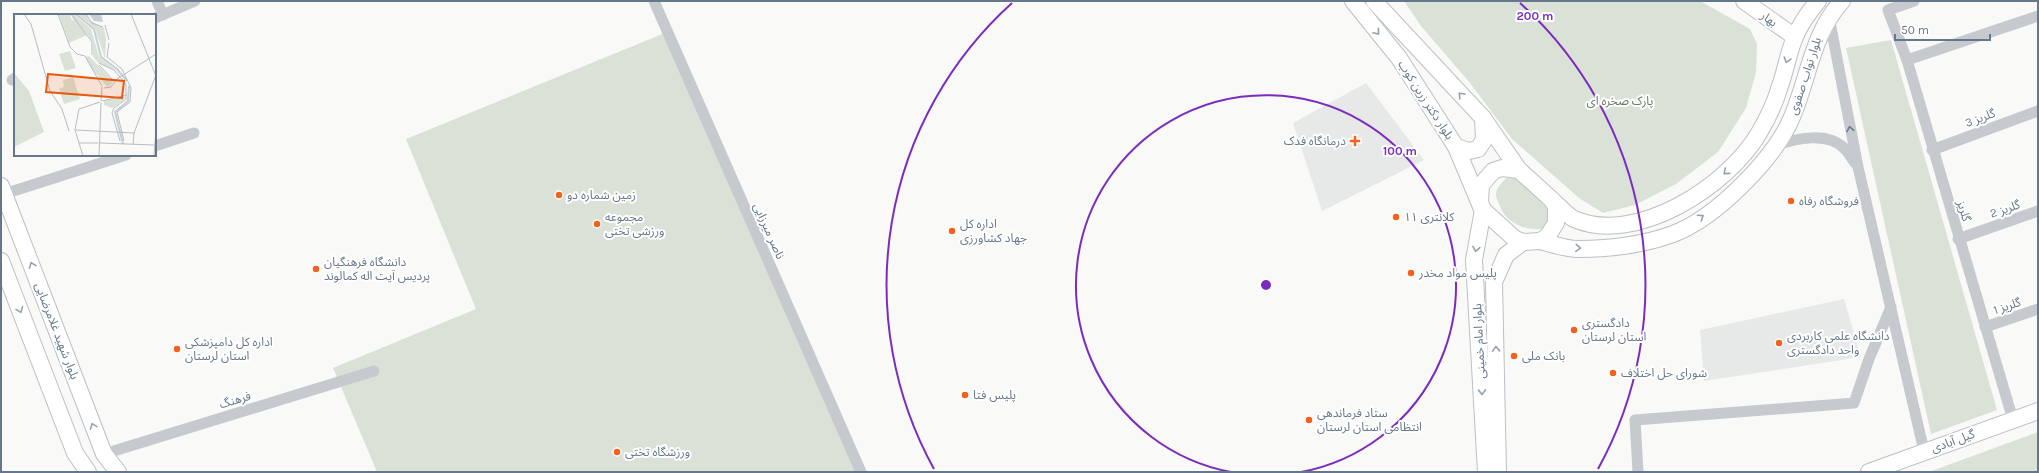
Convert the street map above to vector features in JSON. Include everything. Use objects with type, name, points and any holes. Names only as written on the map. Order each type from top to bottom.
[{"type":"main road","name":"بلوار دکتر زرین کوب","points":[[1353,1],[1399,58],[1456,147],[1483,210]]},
{"type":"main road","name":"بلوار دکتر زرین کوب","points":[[1374,1],[1482,118],[1519,170]]},
{"type":"main road","name":"بهار","points":[[1744,1],[1795,37]]},
{"type":"main road","name":"بلوار نواب صفوی","points":[[1551,198],[1572,218],[1591,224],[1615,225],[1637,223],[1662,215],[1714,182],[1733,165],[1758,135],[1772,109],[1795,37],[1801,25],[1818,1]]},
{"type":"main road","name":"بلوار نواب صفوی","points":[[1540,241],[1577,249],[1645,243],[1675,233],[1728,198],[1750,178],[1775,147],[1792,118],[1820,32],[1829,17],[1842,1]]},
{"type":"main road","points":[[1456,147],[1469,151],[1478,149],[1484,140],[1482,118]]},
{"type":"main road","points":[[1502,168],[1511,168],[1519,170],[1551,198],[1556,206],[1556,223],[1550,234],[1540,241],[1523,242],[1515,239],[1483,210],[1479,193],[1481,184],[1493,171],[1502,168]]},
{"type":"main road","name":"بلوار شهید غلامرضایی","points":[[3,190],[104,454],[118,472]]},
{"type":"main road","name":"بلوار امام خمینی","points":[[1483,210],[1474,260],[1486,472]]},
{"type":"main road","name":"بلوار امام خمینی","points":[[1498,472],[1494,282],[1506,255],[1523,242]]},
{"type":"main road","points":[[1,261],[75,453],[88,472]]},
{"type":"main road","points":[[27,327],[52,318]]},
{"type":"main road","name":"گیل آبادی","points":[[1869,472],[2038,411]]},
{"type":"street","points":[[157,1],[159,16],[195,1]]},
{"type":"street","name":"ناصر میرزایی","points":[[654,1],[860,472]]},
{"type":"street","name":"گلریز","points":[[1914,1],[1888,10],[1907,60],[2012,420]]},
{"type":"street","points":[[1907,60],[2038,16]]},
{"type":"street","points":[[1829,17],[1858,167],[1924,451]]},
{"type":"street","name":"گلریز 3","points":[[1932,150],[2038,111]]},
{"type":"street","points":[[156,146],[194,133]]},
{"type":"street","points":[[1775,147],[1790,140],[1809,137],[1823,139],[1845,149],[1858,167]]},
{"type":"street","points":[[3,190],[122,156]]},
{"type":"street","name":"گلریز 2","points":[[1958,239],[2038,211]]},
{"type":"street","points":[[1638,472],[1635,420],[1854,403],[1869,359],[1891,307]]},
{"type":"street","name":"گلریز 1","points":[[1985,327],[2038,309]]},
{"type":"street","name":"فرهنگ","points":[[104,454],[374,371]]},
{"type":"shaded area","name":"درمانگاه فدک","points":[[1366,83],[1424,160],[1322,211],[1293,123]]},
{"type":"shaded area","name":"دانشگاه علمی کاربردی واحد دادگستری","points":[[1844,299],[1861,357],[1704,381],[1700,330]]},
{"type":"green space","name":"پارک صخره ای","points":[[1404,1],[1700,1],[1750,29],[1757,44],[1756,72],[1746,108],[1718,152],[1676,184],[1635,205],[1603,213],[1579,198],[1512,139],[1470,83],[1421,26]]},
{"type":"green space","name":"مجموعه ورزشی تختی","points":[[672,30],[857,472],[377,472],[333,368],[476,309],[406,139]]},
{"type":"green space","points":[[1891,40],[1997,410],[1931,434],[1846,48]]},
{"type":"green space","points":[[1515,177],[1530,190],[1551,213],[1546,229],[1525,228],[1507,218],[1503,213],[1496,196],[1496,192],[1498,187],[1506,178]]},
{"type":"green space","points":[[2038,432],[2038,472],[1929,472]]},
{"type":"place","name":"درمانگاه فدک","points":[[1355,141]]},
{"type":"place","name":"زمین شماره دو","points":[[559,195]]},
{"type":"place","name":"فروشگاه رفاه","points":[[1791,201]]},
{"type":"place","name":"کلانتری ۱۱","points":[[1396,217]]},
{"type":"place","name":"مجموعه ورزشی تختی","points":[[597,224]]},
{"type":"place","name":"اداره کل جهاد کشاورزی","points":[[952,231]]},
{"type":"place","name":"دانشگاه فرهنگیان پردیس آیت اله کمالوند","points":[[316,269]]},
{"type":"place","name":"پلیس مواد مخدر","points":[[1411,273]]},
{"type":"place","name":"دادگستری استان لرستان","points":[[1574,330]]},
{"type":"place","name":"دانشگاه علمی کاربردی واحد دادگستری","points":[[1779,343]]},
{"type":"place","name":"اداره کل دامپزشکی استان لرستان","points":[[177,349]]},
{"type":"place","name":"بانک ملی","points":[[1514,356]]},
{"type":"place","name":"شورای حل اختلاف","points":[[1613,373]]},
{"type":"place","name":"پلیس فتا","points":[[965,395]]},
{"type":"place","name":"ستاد فرماندهی انتظامی استان لرستان","points":[[1309,420]]},
{"type":"place","name":"ورزشگاه تختی","points":[[617,452]]}]
